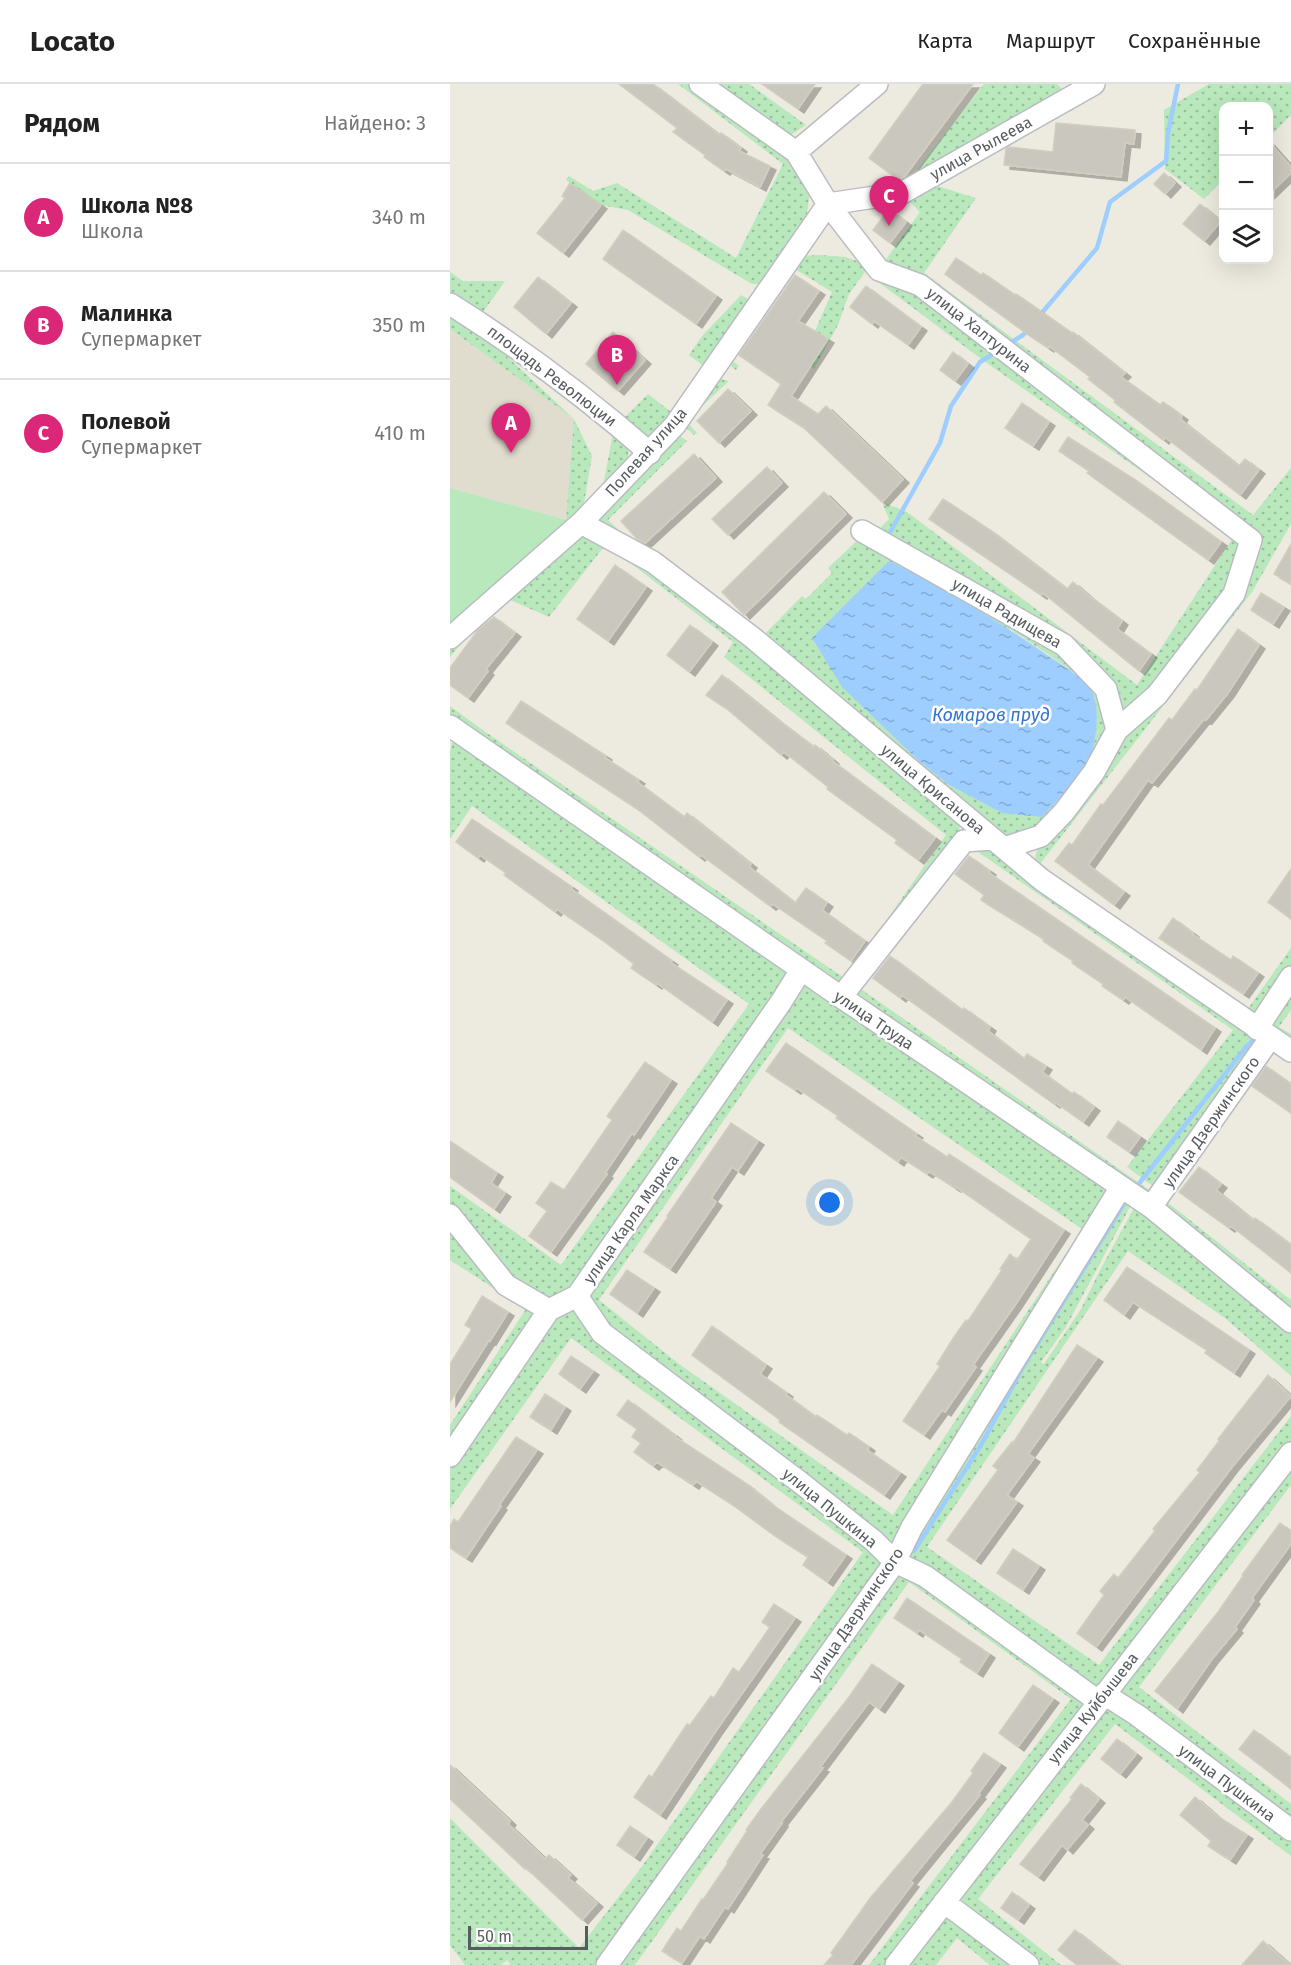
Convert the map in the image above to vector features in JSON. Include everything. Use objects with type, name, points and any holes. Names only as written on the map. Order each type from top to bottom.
[{"type":"street","name":"улица Халтурина","points":[[700,84],[796,152],[828,204],[879,270],[920,285],[1251,540],[1234,594],[1157,695],[1117,730]]},
{"type":"street","points":[[796,152],[877,84]]},
{"type":"street","name":"улица Рылеева","points":[[828,204],[902,193],[1094,84]]},
{"type":"street","name":"Полевая улица","points":[[450,638],[581,523],[675,425],[828,204]]},
{"type":"street","name":"площадь Революции","points":[[450,304],[602,412],[650,453]]},
{"type":"street","name":"улица Крисанова","points":[[581,523],[653,562],[704,600],[1031,871],[1291,1051]]},
{"type":"street","name":"улица Радищева","points":[[862,531],[1064,645],[1106,689],[1117,730]]},
{"type":"street","name":"улица Труда","points":[[451,729],[841,998],[1151,1207],[1291,1322]]},
{"type":"street","points":[[1031,871],[1033,853],[1041,836],[1064,812],[1094,772],[1117,730]]},
{"type":"street","points":[[841,998],[964,841],[965,816]]},
{"type":"street","points":[[964,841],[998,843],[1041,836]]},
{"type":"street","name":"улица Карла Маркса","points":[[450,1456],[549,1310],[577,1296],[782,1002],[801,970]]},
{"type":"street","name":"улица Дзержинского","points":[[1151,1207],[1264,1033],[1291,976]]},
{"type":"street","name":"улица Дзержинского","points":[[607,1965],[895,1562],[912,1527],[1121,1187]]},
{"type":"street","points":[[450,1215],[506,1285],[549,1310]]},
{"type":"street","name":"улица Пушкина","points":[[577,1296],[602,1333],[801,1483],[874,1541],[895,1562],[925,1575],[1101,1698],[1137,1715],[1291,1830]]},
{"type":"street","name":"улица Куйбышева","points":[[896,1965],[1291,1453]]},
{"type":"street","points":[[944,1902],[1028,1965]]},
{"type":"shaded area","points":[[450,329],[574,419],[567,520],[450,488]]},
{"type":"green space","points":[[678,84],[694,84],[793,156],[810,191],[805,229],[768,284],[752,284],[628,210],[601,205],[566,180],[569,176],[593,191],[617,183],[736,258],[783,164]]},
{"type":"green space","points":[[711,84],[749,84],[806,125],[786,138]]},
{"type":"green space","points":[[984,84],[1057,84],[1065,92],[905,186]]},
{"type":"green space","points":[[1209,84],[1291,84],[1291,115],[1273,133],[1273,102],[1219,102],[1219,184],[1204,199],[1165,169],[1164,110]]},
{"type":"green space","points":[[931,184],[976,198],[924,273],[1253,515],[1291,468],[1291,524],[1252,592],[1040,864],[1247,1010],[1291,948],[1291,968],[1255,1023],[1034,869],[1036,853],[1043,838],[1120,732],[1159,698],[1255,540],[882,265],[920,212],[906,198]]},
{"type":"green space","points":[[802,256],[845,257],[863,263],[876,273],[919,288],[1247,541],[1230,593],[1153,690],[1118,723],[1109,687],[1066,642],[875,533],[889,519],[882,502],[907,512],[1137,685],[1234,536],[984,361],[865,272],[849,294],[838,325],[814,369],[810,366],[827,339],[815,331],[832,292],[790,266],[729,358],[739,366],[736,370],[724,360],[790,263]]},
{"type":"green space","points":[[450,272],[463,281],[505,281],[481,315],[450,295]]},
{"type":"green space","points":[[741,295],[751,301],[705,367],[689,355],[702,336]]},
{"type":"green space","points":[[450,312],[481,332],[574,419],[450,329]]},
{"type":"green space","points":[[717,378],[729,381],[686,421],[697,433],[694,435],[682,424],[683,420]]},
{"type":"green space","points":[[648,394],[671,412],[669,423],[650,439],[641,438],[624,418]]},
{"type":"green space","points":[[574,419],[592,456],[582,515],[450,631],[450,623],[566,520]]},
{"type":"green space","points":[[613,433],[628,445],[629,468],[601,497]]},
{"type":"green space","points":[[672,436],[680,436],[687,441],[608,520],[639,550],[592,522]]},
{"type":"green space","points":[[450,488],[567,520],[450,623]]},
{"type":"green space","points":[[581,529],[614,544],[646,563],[738,632],[959,817],[960,840],[853,977],[849,974],[946,835],[724,657],[733,642],[606,544],[549,617],[506,598],[486,613],[450,657],[450,645],[485,611]]},
{"type":"green space","points":[[863,535],[1061,648],[1102,691],[1112,731],[1038,833],[1006,842],[764,635],[802,596],[806,599],[832,573],[828,568]],"holes":[[[1010,629],[1068,669],[1087,686],[1092,693],[1095,705],[1095,741],[1002,813],[949,785],[918,760]]]},
{"type":"green space","points":[[450,706],[850,982],[840,986],[450,716]]},
{"type":"green space","points":[[456,739],[790,974],[575,1290],[548,1304],[510,1282],[450,1207],[450,1186],[561,1265],[749,1004],[472,806],[450,839],[450,752],[452,743]]},
{"type":"green space","points":[[992,843],[1265,1038],[1158,1190],[1127,1167],[1233,1030],[971,847]]},
{"type":"green space","points":[[803,981],[1112,1188],[896,1551],[604,1330],[588,1302],[588,1288]],"holes":[[[788,1028],[1082,1229],[893,1515],[679,1364],[599,1300]]]},
{"type":"green space","points":[[1291,983],[1291,1010],[1279,1027],[1291,1034],[1291,1047],[1262,1028]]},
{"type":"green space","points":[[855,985],[1155,1194],[1149,1197],[853,996]]},
{"type":"green space","points":[[1123,1195],[1131,1205],[1066,1327],[1041,1362],[1044,1364],[1081,1309],[1134,1208],[1139,1206],[1291,1328],[1291,1376],[1225,1318],[1128,1251],[927,1547],[1099,1665],[1291,1416],[1291,1444],[1097,1692],[902,1556]]},
{"type":"green space","points":[[1162,1198],[1291,1300],[1291,1313],[1159,1205]]},
{"type":"green space","points":[[450,1221],[544,1311],[450,1451],[450,1425],[526,1309],[450,1260]]},
{"type":"green space","points":[[571,1305],[887,1560],[602,1965],[511,1965],[507,1960],[501,1965],[465,1965],[450,1945],[450,1818],[579,1948],[638,1872],[863,1552],[571,1338],[450,1509],[450,1461],[553,1315]]},
{"type":"green space","points":[[1291,1461],[1291,1485],[1139,1687],[1291,1804],[1291,1826],[1112,1693]]},
{"type":"green space","points":[[901,1570],[1088,1703],[888,1965],[869,1965],[1071,1699],[909,1582],[635,1965],[611,1965]]},
{"type":"green space","points":[[1107,1701],[1291,1835],[1291,1856],[1115,1724],[978,1899],[1061,1965],[1035,1965],[951,1902]]},
{"type":"green space","points":[[945,1910],[1020,1965],[990,1965],[957,1938],[936,1965],[903,1965]]},
{"type":"water","name":"Комаров пруд","points":[[889,561],[1009,629],[1081,679],[1090,689],[1094,696],[1097,716],[1090,758],[1079,777],[1042,817],[1002,813],[949,785],[918,760],[842,687],[812,638]]},
{"type":"building","points":[[619,84],[653,84],[720,135],[721,133],[741,148],[739,151],[770,166],[760,187],[726,169],[724,171],[704,157],[705,155],[673,132],[677,128]]},
{"type":"building","points":[[762,84],[815,84],[798,109]]},
{"type":"building","points":[[923,84],[973,84],[905,176],[899,180],[869,158]]},
{"type":"building","points":[[1056,123],[1135,130],[1134,144],[1125,143],[1121,177],[1004,165],[1008,147],[1053,152]]},
{"type":"building","points":[[1273,147],[1291,167],[1291,173],[1273,190]]},
{"type":"building","points":[[1164,173],[1175,183],[1165,194],[1154,184]]},
{"type":"building","points":[[570,183],[601,205],[563,253],[537,233],[565,198],[562,196]]},
{"type":"building","points":[[1200,204],[1219,219],[1219,223],[1204,241],[1183,224]]},
{"type":"building","points":[[889,209],[906,222],[890,243],[873,230]]},
{"type":"building","points":[[623,230],[716,296],[696,324],[603,259]]},
{"type":"building","points":[[956,258],[1073,332],[1125,373],[1121,377],[1160,405],[1163,402],[1182,416],[1180,419],[1239,466],[1245,459],[1259,470],[1240,495],[1165,437],[1163,440],[1114,402],[1115,400],[1088,379],[1090,377],[1049,346],[1048,348],[1030,336],[945,274]]},
{"type":"building","points":[[795,275],[819,291],[798,321],[828,339],[791,396],[818,414],[826,406],[903,479],[882,502],[803,427],[768,405],[781,384],[739,355]]},
{"type":"building","points":[[538,277],[571,303],[546,334],[514,307]]},
{"type":"building","points":[[866,286],[921,327],[908,345],[874,321],[872,324],[850,307]]},
{"type":"building","points":[[613,332],[645,360],[618,391],[586,364]]},
{"type":"building","points":[[953,352],[968,364],[955,381],[940,370]]},
{"type":"building","points":[[728,389],[751,411],[719,443],[697,421]]},
{"type":"building","points":[[1022,403],[1049,422],[1033,446],[1005,428]]},
{"type":"building","points":[[1068,437],[1134,479],[1221,542],[1208,560],[1059,451]]},
{"type":"building","points":[[694,454],[716,478],[645,543],[637,539],[621,521]]},
{"type":"building","points":[[767,467],[782,483],[728,535],[712,519]]},
{"type":"building","points":[[824,492],[846,514],[744,615],[722,592]]},
{"type":"building","points":[[943,499],[990,530],[1067,589],[1073,582],[1122,621],[1117,629],[1151,654],[1139,671],[1043,593],[1041,595],[929,519]]},
{"type":"building","points":[[1291,544],[1291,584],[1274,574]]},
{"type":"building","points":[[615,565],[646,587],[608,641],[577,619]]},
{"type":"building","points":[[1261,593],[1284,607],[1273,624],[1251,610]]},
{"type":"building","points":[[494,617],[515,633],[486,669],[488,671],[468,698],[450,685],[450,668],[478,630]]},
{"type":"building","points":[[690,625],[712,642],[689,672],[667,655]]},
{"type":"building","points":[[1238,629],[1259,645],[1228,693],[1152,783],[1148,780],[1088,865],[1124,892],[1114,905],[1055,861],[1069,843],[1072,845],[1101,804],[1103,805],[1169,718],[1172,720],[1195,689],[1197,690]]},
{"type":"building","points":[[722,675],[935,838],[918,860],[895,843],[897,840],[827,789],[828,787],[784,752],[781,755],[727,709],[706,695]]},
{"type":"building","points":[[521,701],[606,756],[605,758],[639,780],[637,782],[684,817],[687,813],[795,903],[806,888],[827,903],[822,910],[865,941],[851,961],[825,943],[827,941],[773,904],[770,906],[701,855],[699,857],[636,808],[506,723]]},
{"type":"building","points":[[472,819],[572,887],[571,889],[672,961],[671,963],[727,1000],[712,1022],[657,983],[656,985],[631,968],[634,964],[602,940],[557,909],[555,912],[504,875],[506,873],[480,855],[478,858],[456,842]]},
{"type":"building","points":[[969,856],[990,871],[989,873],[1215,1028],[1201,1050],[1125,997],[1123,1000],[1102,986],[1103,984],[1072,963],[1073,961],[1043,941],[1044,939],[981,900],[984,895],[955,874]]},
{"type":"building","points":[[1291,869],[1291,919],[1268,902]]},
{"type":"building","points":[[1173,918],[1192,934],[1231,960],[1233,956],[1258,973],[1243,994],[1159,938]]},
{"type":"building","points":[[890,956],[962,1010],[964,1008],[990,1027],[988,1031],[1024,1059],[1027,1054],[1046,1066],[1042,1072],[1094,1107],[1083,1122],[1056,1103],[1054,1104],[902,995],[900,998],[873,978]]},
{"type":"building","points":[[786,1043],[917,1134],[915,1136],[947,1157],[949,1154],[1064,1230],[973,1365],[976,1367],[945,1412],[942,1410],[924,1435],[903,1421],[940,1366],[937,1364],[954,1337],[966,1320],[968,1321],[1010,1254],[1017,1260],[1031,1239],[929,1171],[927,1174],[901,1157],[898,1162],[836,1118],[838,1116],[797,1088],[795,1090],[766,1071]]},
{"type":"building","points":[[645,1062],[671,1080],[551,1252],[529,1236],[547,1211],[536,1203],[551,1182],[564,1190],[612,1120],[607,1116]]},
{"type":"building","points":[[1266,1066],[1291,1084],[1291,1113],[1252,1086]]},
{"type":"building","points":[[1118,1121],[1140,1137],[1129,1152],[1107,1137]]},
{"type":"building","points":[[731,1123],[758,1141],[738,1171],[732,1167],[711,1198],[716,1202],[670,1269],[644,1252]]},
{"type":"building","points":[[450,1141],[497,1173],[491,1183],[505,1193],[494,1209],[450,1177]]},
{"type":"building","points":[[1199,1167],[1221,1184],[1216,1190],[1253,1220],[1255,1218],[1291,1245],[1291,1273],[1231,1226],[1229,1228],[1179,1192]]},
{"type":"building","points":[[1127,1267],[1249,1350],[1234,1373],[1205,1353],[1207,1350],[1133,1302],[1124,1315],[1104,1300]]},
{"type":"building","points":[[627,1270],[654,1288],[637,1313],[610,1294]]},
{"type":"building","points":[[482,1296],[508,1312],[450,1402],[450,1364],[472,1329],[465,1325]]},
{"type":"building","points":[[712,1326],[766,1365],[760,1374],[787,1393],[786,1395],[816,1417],[817,1415],[847,1435],[849,1433],[869,1447],[867,1450],[900,1473],[884,1495],[779,1422],[780,1420],[692,1355]]},
{"type":"building","points":[[1077,1345],[1097,1358],[1028,1454],[1034,1458],[1007,1495],[1017,1502],[975,1560],[947,1540],[998,1470],[993,1466],[1013,1443]]},
{"type":"building","points":[[571,1356],[593,1371],[580,1389],[559,1374]]},
{"type":"building","points":[[1268,1375],[1291,1396],[1232,1467],[1096,1647],[1077,1633],[1104,1595],[1100,1591],[1114,1574],[1118,1578],[1155,1531],[1153,1529],[1200,1472],[1197,1470],[1219,1441],[1218,1439]]},
{"type":"building","points":[[545,1394],[565,1407],[551,1430],[530,1417]]},
{"type":"building","points":[[628,1400],[675,1437],[744,1482],[771,1504],[846,1555],[827,1582],[803,1565],[808,1557],[730,1503],[696,1481],[693,1485],[657,1462],[653,1466],[634,1452],[641,1443],[632,1437],[637,1429],[617,1415]]},
{"type":"building","points":[[516,1437],[537,1450],[466,1558],[450,1548],[450,1526],[454,1519],[458,1522]]},
{"type":"building","points":[[1280,1523],[1291,1531],[1291,1544],[1252,1598],[1254,1600],[1235,1627],[1237,1629],[1212,1659],[1177,1709],[1155,1691],[1218,1612]]},
{"type":"building","points":[[1013,1549],[1039,1566],[1023,1590],[997,1573]]},
{"type":"building","points":[[907,1598],[989,1654],[977,1673],[960,1662],[962,1659],[919,1630],[917,1633],[894,1618]]},
{"type":"building","points":[[774,1604],[795,1618],[660,1815],[634,1797],[649,1775],[652,1777],[687,1724],[690,1725],[711,1696],[714,1698],[733,1668],[739,1672],[770,1627],[762,1622]]},
{"type":"building","points":[[872,1664],[898,1682],[879,1709],[869,1702],[820,1767],[823,1768],[780,1823],[782,1823],[760,1854],[763,1855],[728,1909],[725,1907],[704,1939],[700,1936],[682,1963],[662,1951],[677,1928],[681,1931],[703,1900],[761,1809]]},
{"type":"building","points":[[1033,1685],[1053,1699],[1018,1747],[999,1733]]},
{"type":"building","points":[[1254,1730],[1291,1758],[1291,1789],[1239,1749]]},
{"type":"building","points":[[1117,1739],[1136,1754],[1120,1774],[1101,1759]]},
{"type":"building","points":[[984,1753],[1000,1764],[978,1794],[980,1795],[910,1881],[913,1883],[851,1965],[824,1965],[871,1897],[952,1802]]},
{"type":"building","points":[[450,1765],[510,1821],[508,1824],[545,1859],[549,1855],[571,1875],[568,1878],[597,1903],[582,1920],[450,1799]]},
{"type":"building","points":[[1081,1784],[1099,1799],[1082,1820],[1088,1825],[1067,1850],[1062,1845],[1038,1877],[1020,1864],[1072,1799],[1070,1798]]},
{"type":"building","points":[[1195,1797],[1217,1816],[1247,1835],[1230,1860],[1208,1846],[1211,1841],[1180,1815]]},
{"type":"building","points":[[630,1826],[647,1838],[634,1857],[617,1845]]},
{"type":"building","points":[[1012,1892],[1029,1905],[1018,1920],[1001,1908]]},
{"type":"building","points":[[1075,1930],[1119,1965],[1077,1965],[1058,1950]]},
{"type":"building","points":[[1263,1941],[1290,1965],[1242,1965]]},
{"type":"waterway","points":[[1040,315],[1097,248],[1110,202],[1166,161],[1168,133],[1178,84]]},
{"type":"waterway","points":[[1007,345],[1029,329]]},
{"type":"waterway","points":[[889,540],[888,536],[940,443],[951,406],[980,362],[998,351]]},
{"type":"waterway","points":[[1134,1190],[1247,1046],[1259,1036]]},
{"type":"waterway","points":[[914,1551],[981,1445],[1023,1367],[1127,1199]]},
{"type":"place","name":"Полевой","points":[[889,226]]},
{"type":"place","name":"Малинка","points":[[617,385]]},
{"type":"place","name":"Школа №8","points":[[511,453]]}]
